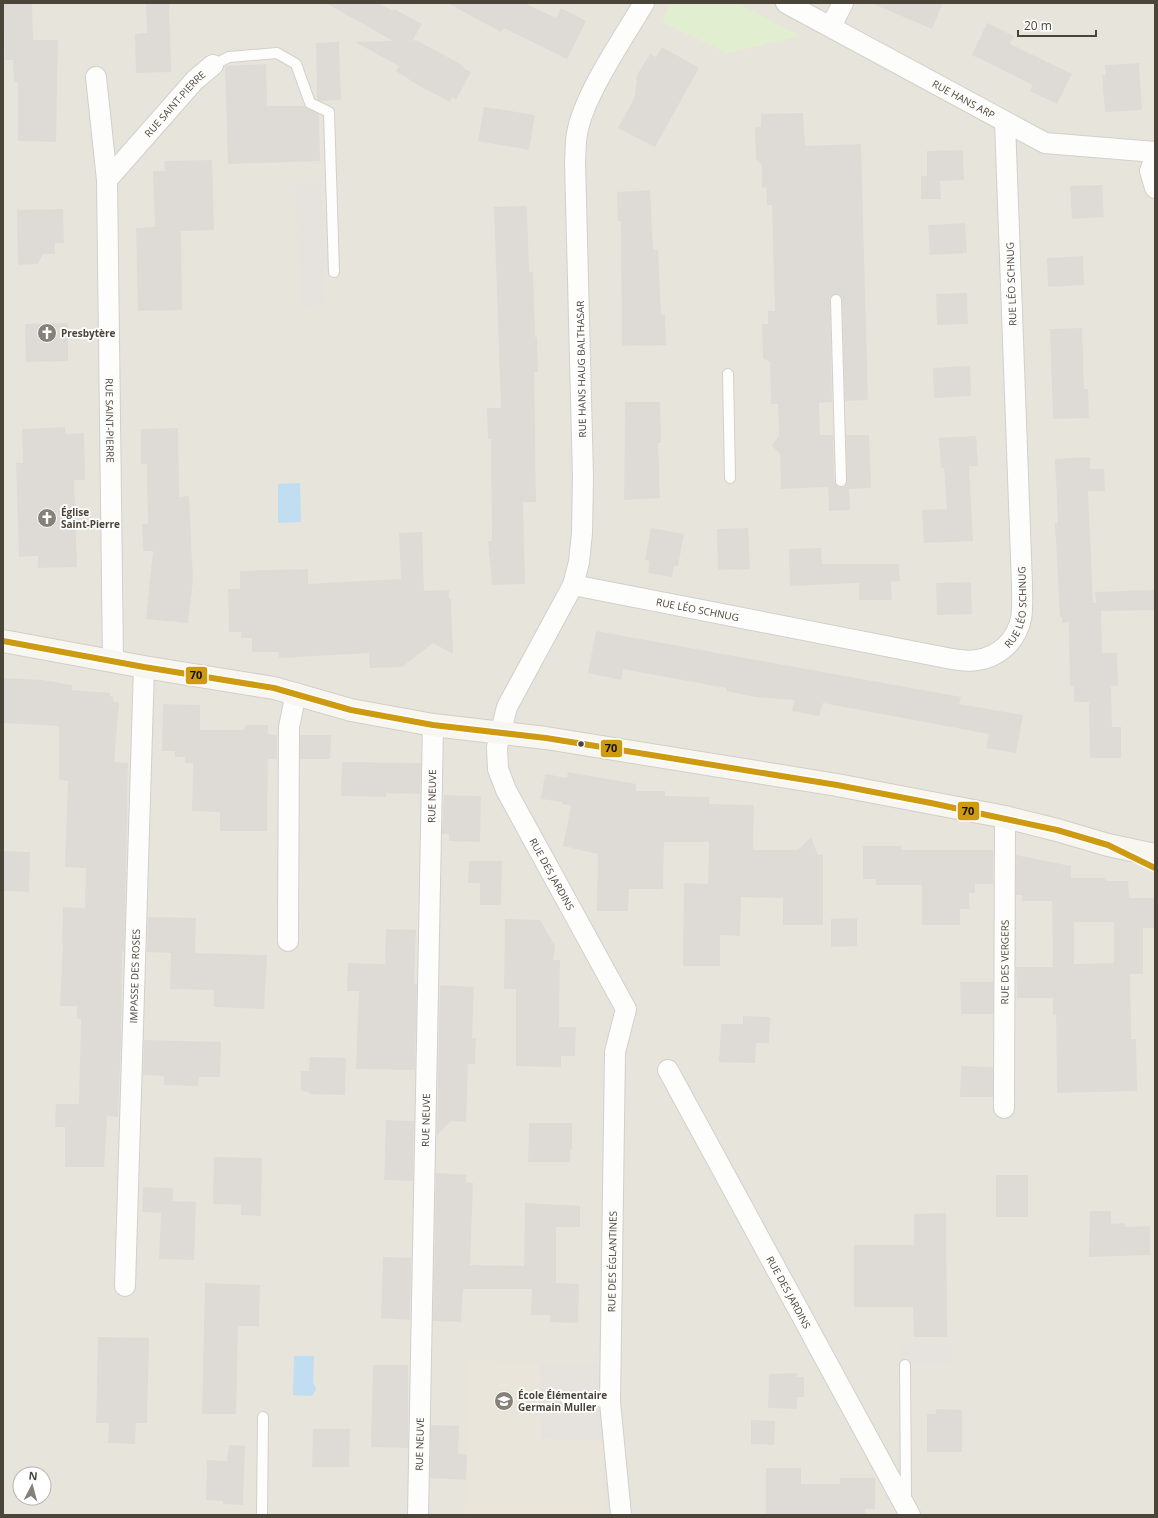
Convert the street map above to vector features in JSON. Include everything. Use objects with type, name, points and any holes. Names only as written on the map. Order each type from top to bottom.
[{"type":"main road","points":[[3,641],[296,693],[352,710],[433,725],[546,738],[837,785],[1005,817],[1108,845],[1155,855]]},
{"type":"main road","points":[[1108,845],[1155,868]]},
{"type":"street","name":"RUE HANS HAUG BALTHASAR","points":[[499,733],[510,700],[573,585],[579,562],[582,533],[583,477],[575,162],[577,133],[586,107],[596,85],[644,3]]},
{"type":"street","name":"RUE HANS ARP","points":[[786,3],[831,26],[1044,143],[1155,152]]},
{"type":"street","points":[[831,26],[843,3]]},
{"type":"street","name":"RUE SAINT-PIERRE","points":[[106,180],[195,80],[213,65]]},
{"type":"street","name":"RUE SAINT-PIERRE","points":[[96,78],[106,180],[112,660]]},
{"type":"street","name":"RUE LÉO SCHNUG","points":[[573,585],[952,659],[976,661],[994,656],[1006,647],[1015,635],[1021,619],[1022,585],[1005,122]]},
{"type":"street","points":[[1155,157],[1150,171],[1155,188]]},
{"type":"street","name":"IMPASSE DES ROSES","points":[[125,1286],[144,667]]},
{"type":"street","points":[[288,941],[289,727],[296,693]]},
{"type":"street","name":"RUE NEUVE","points":[[418,1515],[433,725]]},
{"type":"street","name":"RUE DES JARDINS","points":[[499,733],[497,747],[498,769],[506,790],[626,1009]]},
{"type":"street","name":"RUE DES VERGERS","points":[[1004,1108],[1005,817]]},
{"type":"street","name":"RUE DES ÉGLANTINES","points":[[621,1515],[610,1402],[615,1052],[626,1009]]},
{"type":"street","name":"RUE DES JARDINS","points":[[668,1070],[908,1511]]},
{"type":"lane","points":[[213,65],[229,56],[277,53],[296,64],[310,103],[329,112],[334,272]]},
{"type":"lane","points":[[836,300],[841,481]]},
{"type":"lane","points":[[728,374],[730,478]]},
{"type":"lane","points":[[905,1365],[908,1511]]},
{"type":"lane","points":[[566,1400],[610,1402]]},
{"type":"lane","points":[[262,1515],[263,1417]]},
{"type":"shaded area","points":[[3,3],[1155,3],[1155,1515],[3,1515]]},
{"type":"shaded area","points":[[321,183],[326,305],[300,306],[296,184]]},
{"type":"shaded area","points":[[952,1343],[953,1365],[900,1365],[900,1344]]},
{"type":"shaded area","name":"École Élémentaire Germain Muller","points":[[469,1360],[540,1363],[541,1439],[604,1440],[602,1515],[465,1515]]},
{"type":"shaded area","points":[[540,1363],[601,1363],[604,1440],[541,1439]]},
{"type":"green space","points":[[670,3],[738,3],[800,36],[727,53],[662,22]]},
{"type":"water","points":[[300,483],[301,522],[278,523],[278,484]]},
{"type":"water","points":[[294,1356],[314,1356],[313,1382],[316,1389],[312,1396],[293,1395]]},
{"type":"building","points":[[4,3],[32,3],[33,40],[58,40],[56,142],[18,141],[18,82],[14,82],[13,60],[5,60]]},
{"type":"building","points":[[146,3],[169,3],[171,72],[136,73],[135,34],[147,33]]},
{"type":"building","points":[[326,3],[378,3],[393,11],[394,9],[422,24],[412,41],[416,40],[464,66],[463,68],[471,72],[456,100],[452,97],[450,102],[416,84],[396,71],[399,66],[355,42],[393,41]]},
{"type":"building","points":[[447,3],[524,3],[556,18],[561,8],[586,21],[567,59],[504,28],[501,32]]},
{"type":"building","points":[[871,3],[943,3],[932,29]]},
{"type":"building","points":[[987,23],[1014,36],[1010,44],[1072,74],[1057,104],[1030,91],[1033,85],[972,55]]},
{"type":"building","points":[[339,42],[341,100],[320,101],[317,99],[316,43]]},
{"type":"building","points":[[662,47],[699,68],[655,147],[618,128],[635,97],[637,75],[650,54],[656,57]]},
{"type":"building","points":[[1139,63],[1142,110],[1105,112],[1102,75],[1106,75],[1105,65]]},
{"type":"building","points":[[266,64],[267,106],[304,106],[319,114],[320,161],[228,164],[225,66]]},
{"type":"building","points":[[484,107],[535,115],[529,150],[478,141]]},
{"type":"building","points":[[803,113],[805,146],[861,144],[868,400],[845,401],[842,300],[839,295],[835,294],[830,300],[832,402],[819,403],[820,435],[833,435],[834,481],[838,486],[844,487],[847,481],[846,435],[869,435],[871,488],[849,489],[850,510],[829,511],[828,487],[781,489],[780,454],[772,446],[779,435],[778,404],[771,404],[770,362],[763,358],[762,324],[768,324],[768,311],[775,311],[772,205],[767,205],[766,187],[762,188],[762,165],[756,159],[755,127],[761,127],[761,114]]},
{"type":"building","points":[[963,150],[964,180],[940,181],[941,199],[921,199],[921,176],[927,176],[927,151]]},
{"type":"building","points":[[212,160],[214,230],[181,231],[182,310],[138,311],[136,228],[155,227],[153,171],[165,171],[164,161]]},
{"type":"building","points":[[1102,185],[1104,217],[1072,219],[1070,186]]},
{"type":"building","points":[[650,190],[653,250],[658,250],[661,315],[665,314],[666,345],[622,346],[621,221],[618,221],[617,192]]},
{"type":"building","points":[[527,206],[529,272],[533,272],[535,337],[537,337],[538,372],[534,372],[536,502],[523,502],[525,584],[492,585],[488,541],[491,541],[492,536],[491,439],[488,439],[487,408],[501,408],[494,207]]},
{"type":"building","points":[[63,209],[64,243],[55,243],[55,254],[43,254],[38,264],[18,265],[17,210]]},
{"type":"building","points":[[965,223],[967,253],[930,255],[928,225]]},
{"type":"building","points":[[1083,256],[1084,285],[1048,287],[1047,258]]},
{"type":"building","points":[[967,293],[968,324],[937,325],[936,294]]},
{"type":"building","name":"Presbytère","points":[[68,323],[68,361],[26,362],[25,324]]},
{"type":"building","points":[[1082,328],[1084,389],[1088,389],[1089,418],[1053,419],[1050,329]]},
{"type":"building","points":[[970,366],[971,396],[934,398],[933,368]]},
{"type":"building","points":[[625,402],[660,402],[661,443],[658,443],[660,498],[624,500]]},
{"type":"building","name":"Église Saint-Pierre","points":[[65,427],[65,434],[84,433],[85,480],[74,480],[77,567],[38,568],[38,556],[19,557],[16,463],[23,463],[22,429]]},
{"type":"building","points":[[178,428],[179,497],[189,496],[193,580],[188,623],[146,619],[153,551],[143,551],[142,524],[148,524],[147,464],[141,464],[141,429]]},
{"type":"building","points":[[976,436],[978,466],[969,466],[973,541],[924,543],[922,510],[947,509],[944,468],[941,468],[939,438]]},
{"type":"building","points":[[1090,457],[1090,469],[1104,469],[1105,491],[1088,491],[1093,603],[1096,603],[1095,592],[1154,590],[1155,610],[1101,611],[1102,653],[1117,653],[1118,686],[1111,686],[1112,727],[1121,727],[1121,758],[1090,758],[1089,702],[1074,702],[1074,686],[1070,686],[1069,622],[1062,623],[1062,618],[1060,617],[1055,523],[1058,523],[1055,459]]},
{"type":"building","points":[[651,528],[684,534],[678,566],[674,566],[672,577],[648,573],[650,561],[645,560]]},
{"type":"building","points":[[748,528],[750,569],[718,570],[717,529]]},
{"type":"building","points":[[422,532],[424,591],[449,590],[449,599],[451,599],[453,654],[433,643],[402,667],[370,668],[369,653],[279,658],[279,653],[276,652],[252,652],[252,638],[241,638],[241,632],[229,632],[228,589],[240,589],[240,571],[308,569],[308,584],[401,579],[399,533]]},
{"type":"building","points":[[821,548],[822,564],[899,564],[900,581],[891,582],[892,600],[859,600],[859,583],[790,586],[789,549]]},
{"type":"building","points":[[971,582],[972,614],[937,615],[936,583]]},
{"type":"building","points":[[596,631],[961,697],[959,704],[1023,715],[1016,753],[986,748],[989,734],[823,703],[819,716],[792,711],[795,700],[755,697],[726,691],[726,688],[623,669],[621,680],[588,673]]},
{"type":"building","points":[[4,678],[43,680],[72,685],[72,690],[110,693],[110,696],[113,697],[113,702],[119,702],[114,762],[128,763],[124,952],[122,951],[118,1117],[107,1116],[104,1167],[65,1167],[65,1127],[55,1127],[56,1104],[79,1104],[81,1019],[77,1019],[77,1006],[60,1006],[63,907],[85,908],[86,868],[65,867],[68,781],[59,780],[59,726],[3,723]]},
{"type":"building","points":[[163,704],[200,705],[200,730],[244,730],[246,725],[268,725],[268,734],[277,735],[277,759],[268,759],[267,831],[220,831],[220,812],[192,811],[193,763],[185,763],[185,757],[175,757],[175,751],[162,751]]},
{"type":"building","points":[[300,735],[331,735],[330,759],[300,759]]},
{"type":"building","points":[[342,762],[421,763],[420,794],[386,793],[386,797],[341,796]]},
{"type":"building","points":[[568,772],[636,784],[636,791],[665,791],[665,796],[709,797],[709,804],[754,805],[753,850],[798,850],[811,837],[818,855],[823,855],[823,925],[783,925],[783,898],[741,897],[740,936],[720,935],[720,966],[683,966],[684,883],[708,884],[709,842],[664,842],[663,889],[629,889],[628,911],[597,911],[598,854],[563,846],[571,806],[562,804],[562,802],[541,799],[545,774],[567,778]]},
{"type":"building","points":[[444,795],[481,796],[480,842],[449,841],[449,834],[442,834]]},
{"type":"building","points":[[863,846],[901,846],[901,850],[993,850],[993,884],[975,884],[975,893],[969,893],[970,909],[960,909],[960,925],[922,925],[922,885],[876,885],[876,879],[863,879]]},
{"type":"building","points":[[3,851],[30,852],[29,892],[3,891]]},
{"type":"building","points":[[1016,855],[1071,866],[1071,878],[1104,878],[1107,881],[1128,881],[1129,898],[1155,898],[1155,928],[1143,928],[1143,974],[1130,974],[1131,1039],[1136,1039],[1137,1091],[1057,1093],[1056,1014],[1053,1015],[1053,998],[1017,998],[1016,967],[1053,967],[1052,901],[1022,901],[1022,895],[1016,895]],"holes":[[[1074,922],[1114,922],[1114,963],[1074,964]]]},
{"type":"building","points":[[469,861],[502,861],[501,905],[480,905],[480,883],[468,883]]},
{"type":"building","points":[[148,917],[196,918],[195,953],[267,955],[264,1009],[214,1007],[214,990],[170,989],[171,953],[147,952]]},
{"type":"building","points":[[857,918],[857,946],[831,947],[831,919]]},
{"type":"building","points":[[505,919],[540,920],[555,946],[553,960],[560,960],[559,1027],[576,1027],[575,1056],[561,1056],[561,1067],[516,1066],[516,989],[504,989]]},
{"type":"building","points":[[386,929],[416,930],[414,984],[417,984],[415,1070],[356,1069],[359,991],[347,991],[348,963],[385,964]]},
{"type":"building","points":[[960,982],[993,982],[993,1014],[961,1014]]},
{"type":"building","points":[[440,985],[474,987],[472,1038],[476,1038],[475,1064],[468,1064],[466,1122],[451,1121],[437,1135]]},
{"type":"building","points":[[743,1016],[770,1017],[769,1043],[756,1043],[755,1063],[719,1062],[721,1024],[743,1024]]},
{"type":"building","points":[[144,1040],[221,1042],[220,1077],[199,1077],[198,1086],[164,1085],[164,1076],[143,1075]]},
{"type":"building","points":[[310,1057],[346,1058],[345,1095],[309,1094],[309,1092],[301,1091],[301,1071],[309,1071]]},
{"type":"building","points":[[961,1066],[993,1067],[993,1097],[960,1097]]},
{"type":"building","points":[[386,1120],[414,1121],[413,1181],[384,1180]]},
{"type":"building","points":[[529,1123],[572,1123],[572,1150],[570,1149],[570,1162],[528,1162]]},
{"type":"building","points":[[214,1157],[262,1158],[261,1216],[241,1215],[241,1205],[213,1204]]},
{"type":"building","points":[[436,1173],[466,1175],[466,1182],[473,1183],[470,1265],[524,1266],[525,1203],[580,1206],[580,1227],[556,1227],[556,1283],[579,1284],[578,1323],[550,1322],[550,1315],[531,1315],[532,1289],[463,1289],[461,1322],[433,1321]]},
{"type":"building","points":[[996,1175],[1028,1175],[1028,1217],[996,1217]]},
{"type":"building","points":[[143,1187],[173,1188],[173,1201],[196,1202],[194,1260],[159,1259],[161,1213],[142,1212]]},
{"type":"building","points":[[1090,1211],[1111,1211],[1111,1224],[1125,1223],[1125,1227],[1150,1226],[1150,1255],[1089,1257]]},
{"type":"building","points":[[946,1213],[947,1337],[914,1337],[913,1307],[854,1307],[854,1245],[914,1245],[914,1214]]},
{"type":"building","points":[[383,1257],[411,1258],[410,1320],[381,1318]]},
{"type":"building","points":[[205,1283],[260,1285],[259,1326],[238,1326],[236,1414],[202,1414]]},
{"type":"building","points":[[98,1337],[149,1338],[147,1423],[136,1423],[135,1444],[108,1443],[109,1423],[96,1423]]},
{"type":"building","points":[[373,1365],[408,1365],[408,1448],[371,1447]]},
{"type":"building","points":[[797,1373],[797,1377],[804,1377],[804,1397],[797,1397],[797,1409],[768,1408],[769,1374]]},
{"type":"building","points":[[936,1409],[962,1410],[962,1452],[927,1452],[927,1414],[936,1414]]},
{"type":"building","points":[[751,1420],[775,1421],[774,1445],[751,1444]]},
{"type":"building","points":[[431,1425],[459,1426],[458,1454],[467,1454],[466,1480],[430,1478]]},
{"type":"building","points":[[313,1429],[350,1429],[349,1467],[312,1467]]},
{"type":"building","points":[[229,1445],[245,1446],[243,1505],[223,1504],[223,1501],[206,1500],[207,1460],[227,1461]]},
{"type":"building","points":[[766,1468],[801,1468],[801,1484],[840,1484],[840,1478],[875,1478],[875,1509],[865,1509],[865,1515],[766,1515]]},
{"type":"transit line","name":"70","points":[[3,641],[144,667],[274,688],[351,710],[433,725],[546,738],[837,785],[931,803],[1057,830],[1108,845],[1155,868]]},
{"type":"place","name":"Presbytère","points":[[47,333]]},
{"type":"place","name":"Église Saint-Pierre","points":[[47,518]]},
{"type":"place","name":"École Élémentaire Germain Muller","points":[[504,1401]]}]
